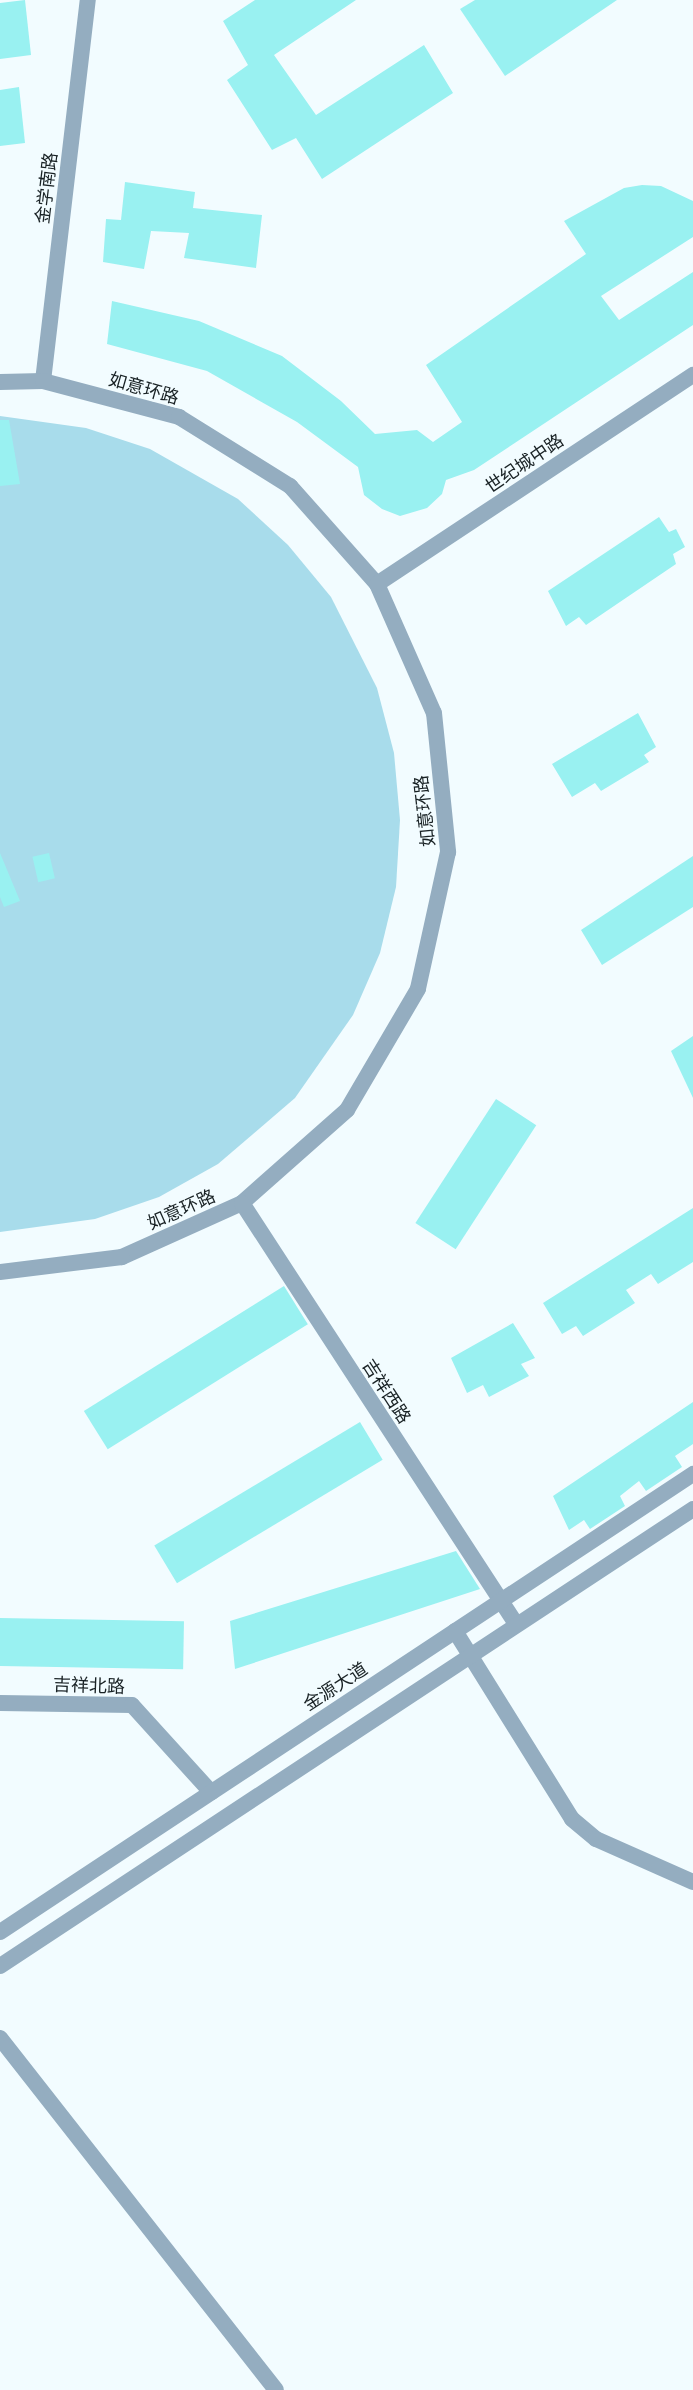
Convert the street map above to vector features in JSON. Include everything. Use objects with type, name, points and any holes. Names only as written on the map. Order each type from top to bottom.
[{"type":"street","name":"金学南路","points":[[43,381],[88,0]]},
{"type":"street","name":"世纪城中路","points":[[377,584],[693,375]]},
{"type":"street","name":"如意环路","points":[[0,382],[43,381],[179,417],[290,486],[377,584],[434,713],[448,852],[418,989],[347,1110],[242,1203],[122,1257],[0,1272]]},
{"type":"street","name":"吉祥西路","points":[[242,1203],[516,1624]]},
{"type":"street","name":"金源大道","points":[[0,1932],[693,1474]]},
{"type":"street","points":[[0,1966],[693,1509]]},
{"type":"street","points":[[456,1631],[573,1819],[596,1839],[693,1882]]},
{"type":"street","name":"吉祥北路","points":[[0,1703],[132,1704],[212,1792]]},
{"type":"street","points":[[0,2038],[276,2390]]},
{"type":"shaded area","points":[[0,416],[86,428],[150,449],[238,499],[288,545],[331,597],[377,688],[394,753],[400,820],[396,887],[380,953],[353,1015],[295,1098],[218,1164],[159,1197],[95,1219],[0,1232]]},
{"type":"building","points":[[25,0],[31,55],[0,59],[0,3]]},
{"type":"building","points":[[255,0],[356,0],[274,55],[316,115],[424,45],[453,93],[322,179],[296,138],[272,150],[227,80],[248,65],[223,21]]},
{"type":"building","points":[[475,0],[617,0],[505,76],[460,9]]},
{"type":"building","points":[[19,87],[25,143],[0,146],[0,90]]},
{"type":"building","points":[[125,182],[195,192],[193,208],[262,215],[256,268],[184,258],[189,233],[151,231],[144,269],[103,262],[106,219],[121,220]]},
{"type":"building","points":[[642,185],[661,186],[693,201],[693,237],[601,296],[619,320],[693,272],[693,325],[474,470],[446,480],[442,494],[427,508],[400,516],[382,509],[364,495],[358,467],[297,422],[207,371],[107,344],[112,301],[199,321],[282,356],[341,401],[375,434],[417,430],[433,442],[462,422],[426,365],[586,254],[564,221],[624,188]]},
{"type":"building","points":[[0,420],[9,420],[20,484],[0,486]]},
{"type":"building","points":[[659,517],[669,532],[676,529],[685,547],[673,554],[676,564],[586,625],[579,617],[566,626],[548,591]]},
{"type":"building","points":[[638,713],[656,747],[644,755],[649,762],[601,791],[595,783],[572,797],[552,764]]},
{"type":"building","points":[[0,853],[20,901],[4,907],[0,897]]},
{"type":"building","points":[[49,853],[55,878],[38,882],[32,857]]},
{"type":"building","points":[[693,856],[693,907],[602,965],[581,930]]},
{"type":"building","points":[[693,1036],[693,1098],[671,1051]]},
{"type":"building","points":[[496,1099],[536,1125],[456,1249],[415,1223]]},
{"type":"building","points":[[693,1208],[693,1262],[658,1284],[651,1274],[626,1290],[635,1303],[583,1336],[576,1326],[562,1334],[543,1303]]},
{"type":"building","points":[[284,1286],[308,1324],[108,1449],[84,1411]]},
{"type":"building","points":[[513,1323],[535,1358],[521,1364],[529,1376],[489,1397],[483,1385],[467,1393],[451,1358]]},
{"type":"building","points":[[693,1402],[693,1444],[675,1456],[682,1467],[646,1491],[639,1481],[620,1496],[625,1506],[590,1529],[584,1520],[569,1530],[553,1496]]},
{"type":"building","points":[[360,1422],[383,1460],[177,1583],[154,1546]]},
{"type":"building","points":[[456,1551],[480,1589],[235,1669],[230,1621]]},
{"type":"building","points":[[0,1618],[184,1621],[183,1669],[0,1666]]}]
